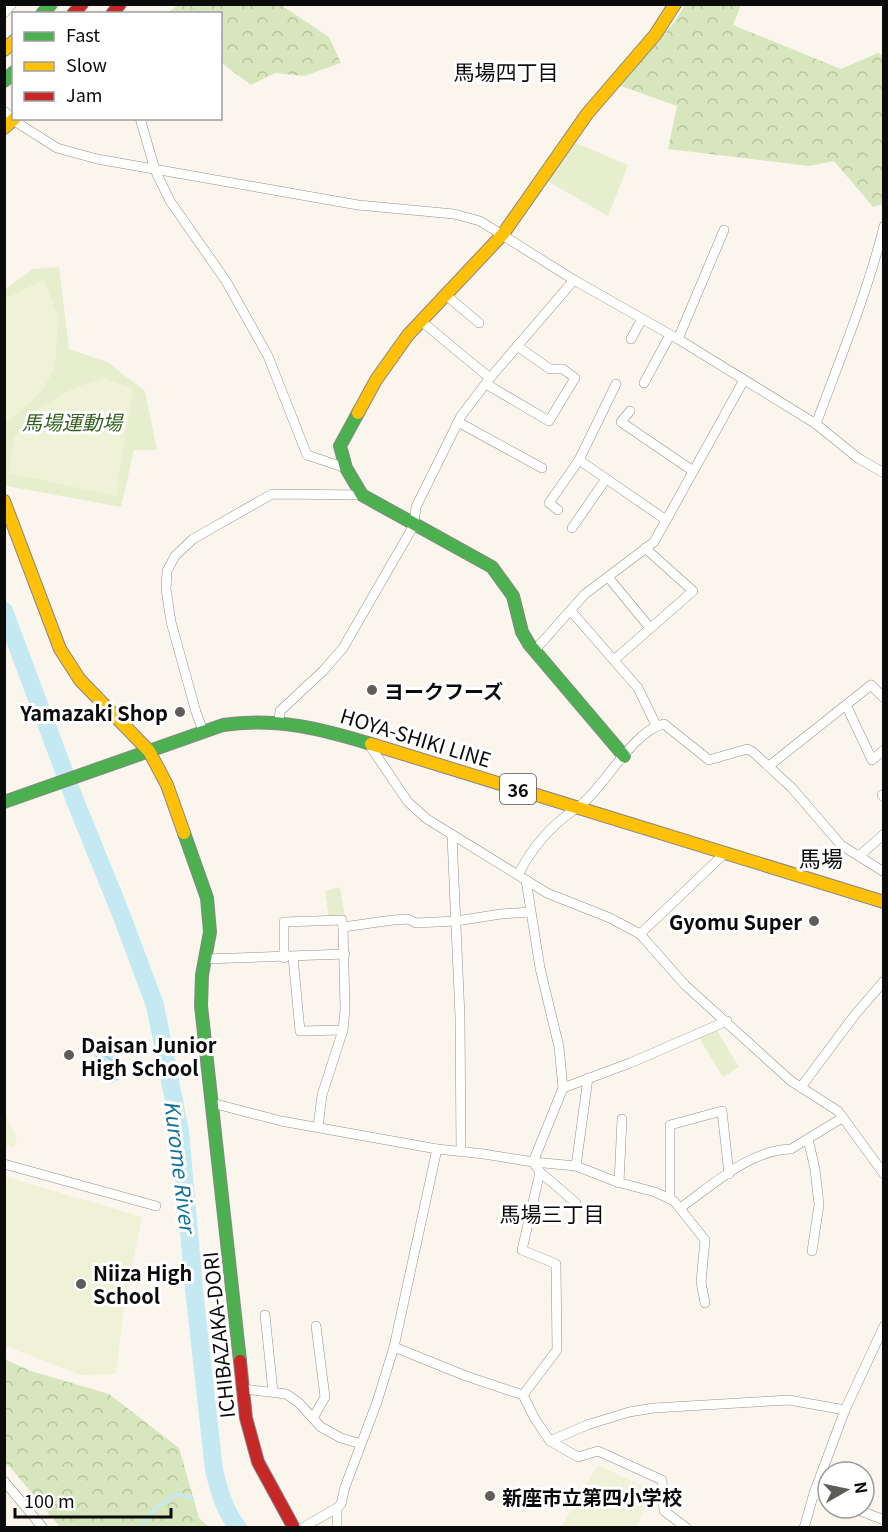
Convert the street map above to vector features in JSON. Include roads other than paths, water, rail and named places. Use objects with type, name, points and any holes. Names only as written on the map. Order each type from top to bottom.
[{"type":"main road","points":[[624,756],[522,632],[513,596],[492,567],[362,495],[346,468],[340,446],[376,380],[408,335],[503,234],[587,114],[655,35],[675,4]]},
{"type":"main road","name":"ICHIBAZAKA-DORI","points":[[4,501],[60,649],[80,680],[150,751],[167,785],[207,898],[210,932],[200,991],[243,1389],[250,1436],[258,1462],[294,1527]]},
{"type":"main road","name":"HOYA-SHIKI LINE","points":[[4,802],[35,793],[203,731],[237,722],[279,721],[312,726],[884,902]]},
{"type":"street","points":[[4,13],[12,4]]},
{"type":"street","points":[[9,120],[57,148],[97,159],[358,205],[454,214],[480,221],[574,280],[674,337],[816,424],[858,458],[884,473]]},
{"type":"street","points":[[142,120],[155,171],[170,201],[226,281],[268,356],[307,455],[346,468]]},
{"type":"street","points":[[816,424],[876,258],[884,226]]},
{"type":"street","points":[[644,383],[674,337],[724,230]]},
{"type":"street","points":[[279,721],[280,711],[323,671],[343,648],[414,525],[416,507],[458,422],[488,381],[574,280]]},
{"type":"street","points":[[446,295],[479,322]]},
{"type":"street","points":[[631,339],[642,319]]},
{"type":"street","points":[[421,321],[488,381],[549,421],[575,378],[563,369],[550,369],[517,346]]},
{"type":"street","points":[[535,650],[585,594],[654,542],[744,380]]},
{"type":"street","points":[[558,510],[549,503],[579,460],[616,384]]},
{"type":"street","points":[[630,411],[621,422],[693,471]]},
{"type":"street","points":[[458,422],[542,468]]},
{"type":"street","points":[[579,460],[666,520]]},
{"type":"street","points":[[572,528],[606,479]]},
{"type":"street","points":[[203,731],[171,622],[166,589],[167,571],[175,556],[193,539],[272,494],[362,495]]},
{"type":"street","points":[[614,660],[693,591],[645,548]]},
{"type":"street","points":[[609,577],[650,628]]},
{"type":"street","points":[[571,611],[638,688],[656,725]]},
{"type":"street","points":[[769,766],[871,685],[884,698]]},
{"type":"street","points":[[846,705],[872,760],[884,750]]},
{"type":"street","points":[[533,1162],[563,1088],[559,1047],[522,878],[536,845],[582,804],[652,727],[663,724],[709,760],[747,749],[753,752],[792,788],[841,845],[884,872]]},
{"type":"street","points":[[368,743],[408,802],[452,836],[547,893],[610,918],[640,934],[685,985],[791,1081],[838,1111],[884,1174]]},
{"type":"street","points":[[858,856],[884,834]]},
{"type":"street","points":[[452,836],[460,1017],[461,1152]]},
{"type":"street","points":[[640,934],[725,853]]},
{"type":"street","points":[[343,927],[393,920],[408,920],[416,923],[456,921],[530,912]]},
{"type":"street","points":[[318,1127],[322,1095],[343,1030],[345,954],[342,920],[284,922],[300,1031],[343,1030]]},
{"type":"street","points":[[205,960],[345,954]]},
{"type":"street","points":[[801,1087],[854,1016],[884,981]]},
{"type":"street","points":[[563,1088],[630,1063],[727,1021]]},
{"type":"street","points":[[576,1166],[588,1078]]},
{"type":"street","points":[[212,1103],[281,1121],[437,1149],[576,1166],[619,1183],[655,1192],[670,1199],[680,1208],[705,1240],[701,1282],[705,1303]]},
{"type":"street","points":[[670,1199],[670,1125],[722,1111],[729,1174]]},
{"type":"street","points":[[680,1208],[758,1155],[791,1149],[842,1118]]},
{"type":"street","points":[[619,1183],[622,1119]]},
{"type":"street","points":[[808,1139],[815,1169],[819,1205],[812,1251]]},
{"type":"street","points":[[302,1527],[341,1504],[394,1347],[437,1149]]},
{"type":"street","points":[[533,1162],[540,1172],[576,1203]]},
{"type":"street","points":[[4,1164],[156,1206]]},
{"type":"street","points":[[524,1395],[556,1350],[556,1264],[522,1250],[540,1172]]},
{"type":"street","points":[[814,1235],[825,1235]]},
{"type":"street","points":[[264,1315],[273,1392]]},
{"type":"street","points":[[313,1418],[325,1397],[316,1326]]},
{"type":"street","points":[[804,1527],[814,1493],[845,1410],[884,1326]]},
{"type":"street","points":[[394,1347],[466,1376],[524,1395],[535,1419],[550,1442],[578,1457],[598,1451],[662,1480],[664,1511],[687,1527]]},
{"type":"street","points":[[243,1389],[286,1394],[298,1402],[321,1426],[341,1438],[361,1444]]},
{"type":"street","points":[[550,1442],[587,1425],[629,1412],[654,1408],[789,1400],[845,1410]]},
{"type":"street","points":[[4,1481],[43,1527]]},
{"type":"street","points":[[337,1508],[337,1527]]},
{"type":"water","points":[[109,1042],[127,1075],[111,1084],[92,1051]]},
{"type":"waterway","name":"Kurome River","points":[[4,611],[155,1005],[180,1131],[194,1289],[214,1470],[229,1515],[238,1528]]},
{"type":"waterway","name":"Kurome River","points":[[213,1492],[218,1490]]},
{"type":"waterway","points":[[142,1528],[152,1512],[168,1500],[180,1494],[193,1499]]},
{"type":"place","name":"ヨークフーズ","points":[[372,690]]},
{"type":"place","name":"Yamazaki Shop","points":[[180,712]]},
{"type":"place","name":"Gyomu Super","points":[[814,921]]},
{"type":"place","name":"Daisan Junior High School","points":[[69,1055]]},
{"type":"place","name":"Niiza High School","points":[[81,1284]]},
{"type":"place","name":"新座市立第四小学校","points":[[490,1496]]},
{"type":"district","name":"馬場四丁目","points":[[506,71]]},
{"type":"district","name":"馬場","points":[[821,857]]},
{"type":"district","name":"馬場三丁目","points":[[552,1213]]},
{"type":"park label","name":"馬場運動場","points":[[72,421]]}]
